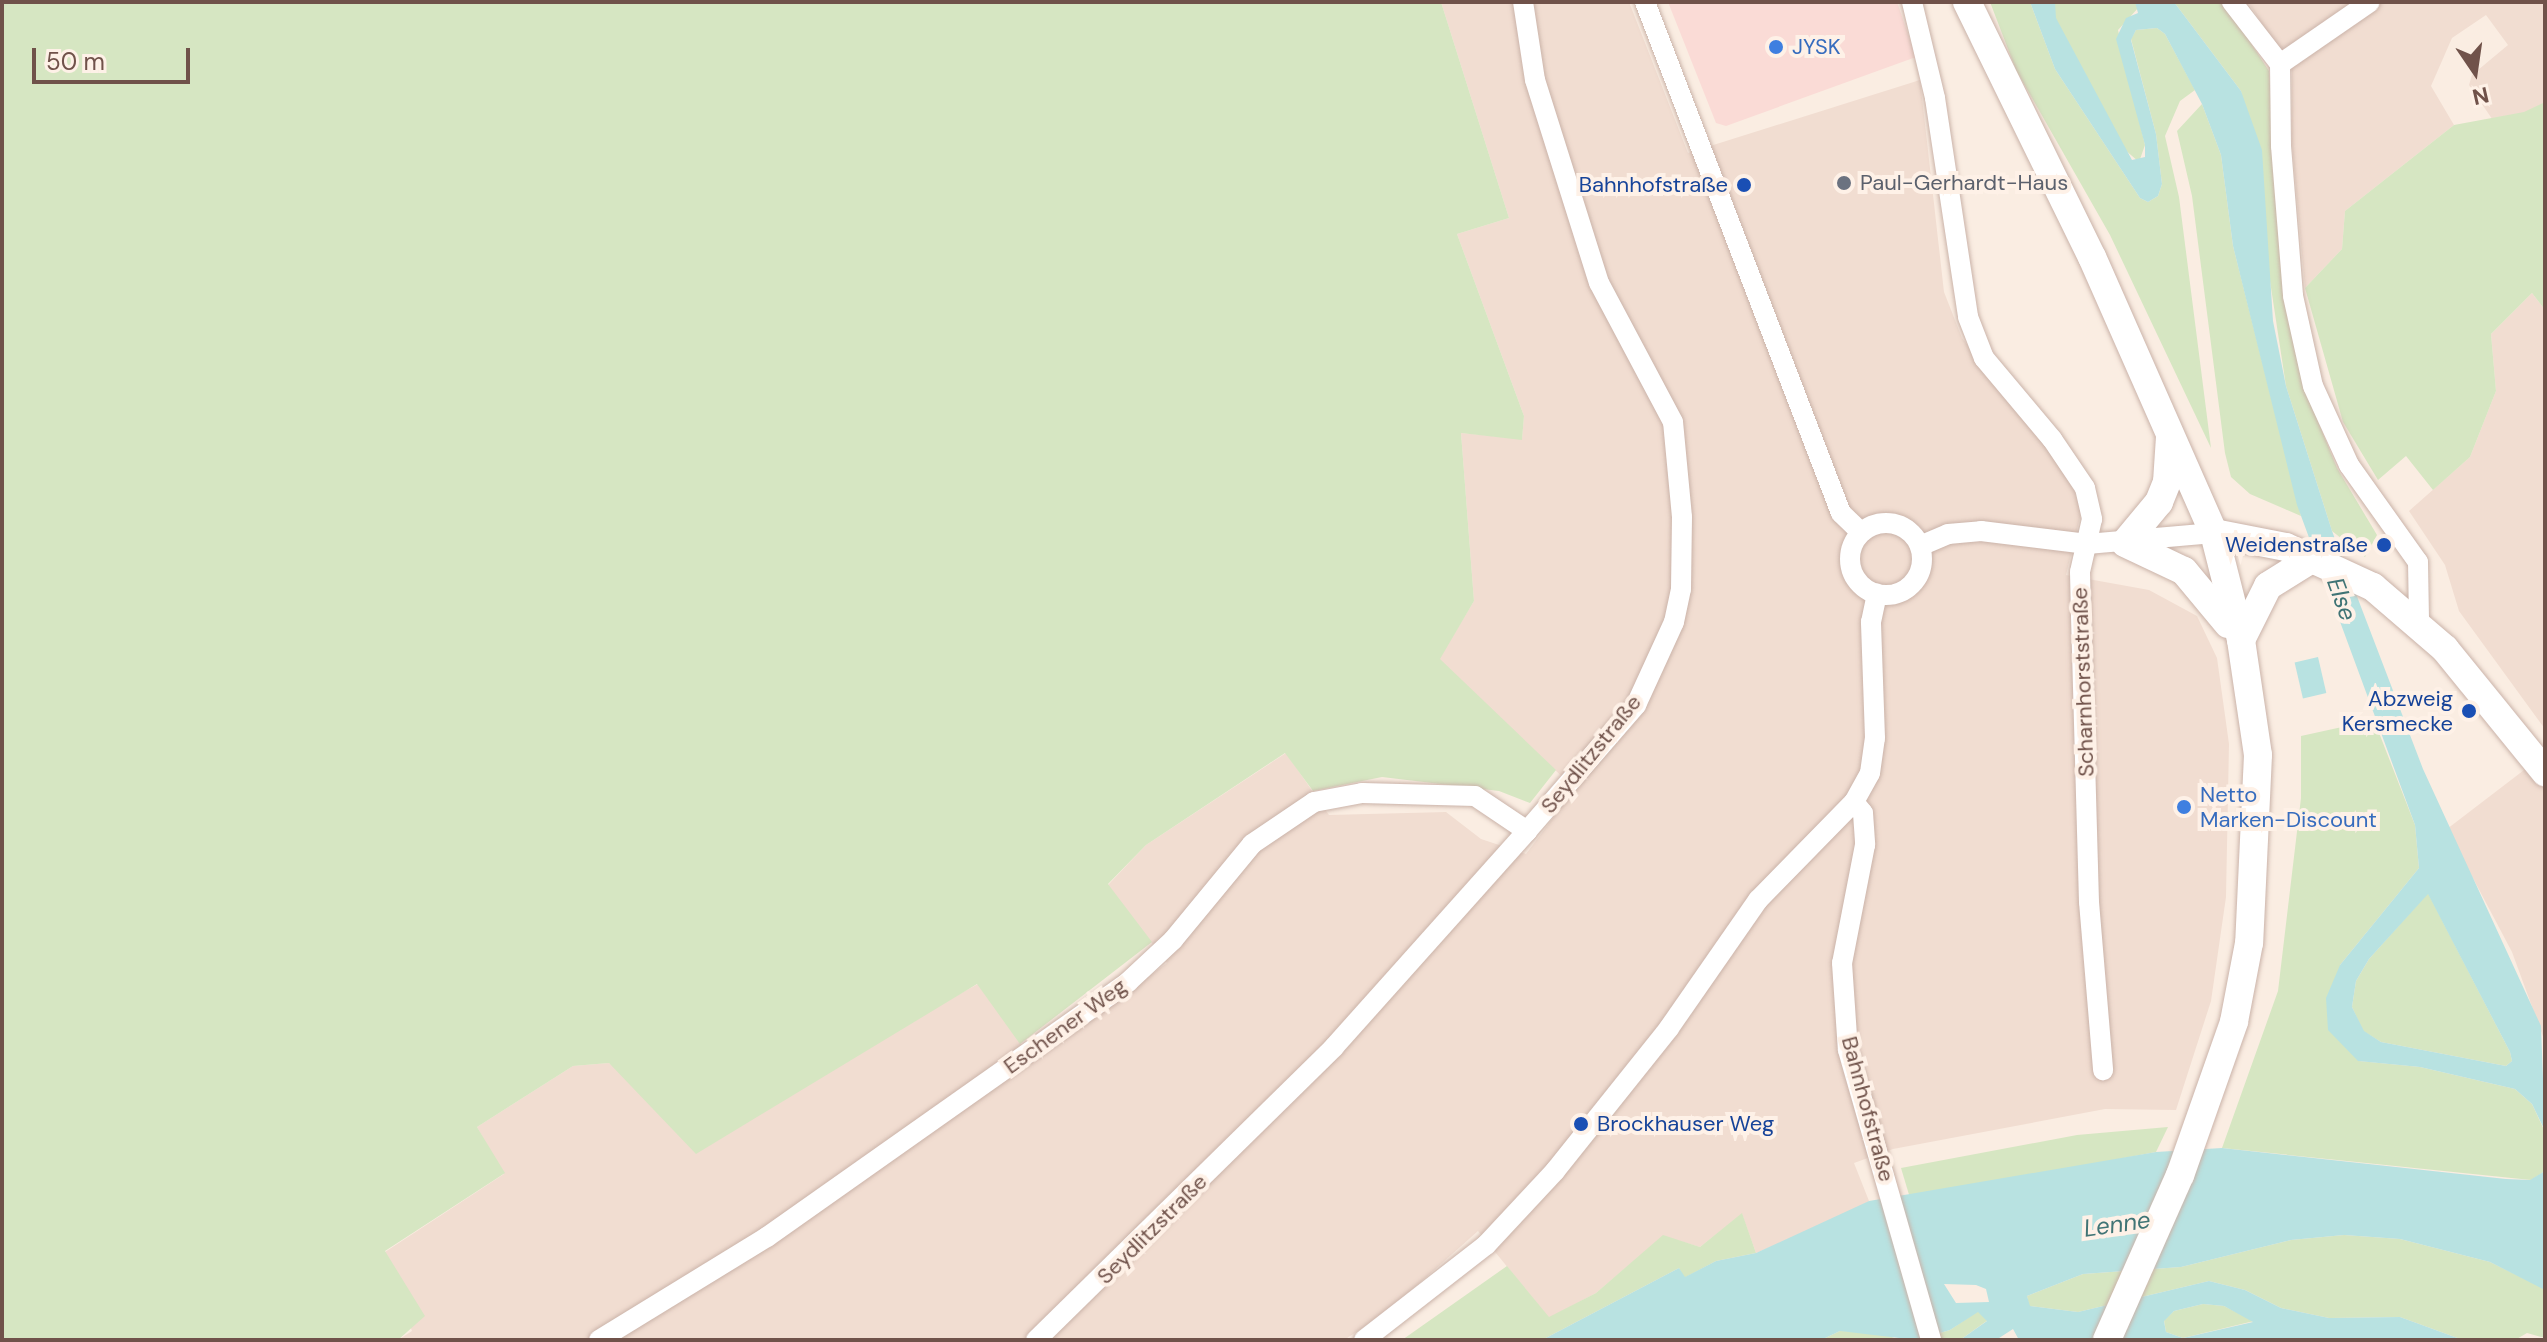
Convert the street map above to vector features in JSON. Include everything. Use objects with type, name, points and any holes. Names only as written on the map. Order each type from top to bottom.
[{"type":"main road","points":[[1967,2],[2092,257],[2214,533],[2241,640],[2258,755],[2249,943],[2234,1022],[2180,1175],[2107,1340]]},
{"type":"main road","points":[[2170,430],[2167,482],[2150,515],[2125,543],[2153,552],[2189,575],[2241,640]]},
{"type":"main road","points":[[2214,533],[2286,547],[2373,587],[2419,622],[2487,695],[2545,772]]},
{"type":"main road","points":[[2241,640],[2268,586],[2313,558]]},
{"type":"street","name":"Seydlitzstraße","points":[[1036,1340],[1334,1047],[1527,831],[1636,705],[1674,622],[1681,589],[1682,517],[1673,422],[1599,283],[1535,80],[1523,2]]},
{"type":"street","points":[[1645,2],[1841,513],[1861,532]]},
{"type":"street","name":"Scharnhorststraße","points":[[1912,2],[1935,98],[1968,317],[1984,358],[2052,439],[2085,488],[2092,519],[2080,572],[2089,888],[2103,1070]]},
{"type":"street","points":[[2232,2],[2280,64],[2281,146],[2293,296],[2313,386],[2349,465],[2418,562],[2419,622]]},
{"type":"street","points":[[2280,64],[2370,2]]},
{"type":"street","points":[[1878,523],[1893,523],[1909,530],[1920,546],[1922,563],[1915,581],[1899,592],[1877,594],[1861,585],[1851,568],[1850,551],[1861,532],[1878,523]]},
{"type":"street","points":[[1920,546],[1948,534],[1981,531],[2087,544],[2214,533]]},
{"type":"street","points":[[1364,1340],[1486,1245],[1555,1171],[1656,1046],[1758,900],[1854,802],[1870,773],[1875,738],[1871,622],[1877,594]]},
{"type":"street","name":"Eschener Weg","points":[[599,1340],[767,1237],[1128,982],[1173,940],[1252,844],[1314,802],[1362,793],[1475,796],[1527,831]]},
{"type":"street","name":"Bahnhofstraße","points":[[1854,802],[1863,813],[1865,845],[1842,963],[1848,1050],[1931,1340]]},
{"type":"shaded area","points":[[1441,2],[1629,2],[1688,153],[1920,80],[1944,292],[1962,338],[2071,479],[2081,513],[2066,575],[2149,590],[2197,616],[2217,658],[2229,744],[2226,897],[2211,1001],[2176,1110],[2105,1109],[1893,1149],[1854,1163],[1869,1201],[1845,1216],[1756,1253],[1742,1214],[1700,1247],[1663,1236],[1596,1293],[1549,1318],[1478,1231],[1388,1311],[1344,1340],[398,1340],[412,1331],[385,1252],[504,1174],[477,1127],[573,1066],[609,1063],[630,1080],[924,1013],[978,984],[1034,1062],[1167,963],[1108,885],[1146,845],[1286,753],[1329,815],[1446,812],[1481,839],[1526,854],[1575,789],[1439,659],[1474,601],[1461,433],[1522,439],[1524,416],[1457,234],[1509,218]]},
{"type":"shaded area","points":[[1668,2],[1897,2],[1916,57],[1726,126],[1716,123]]},
{"type":"shaded area","points":[[2248,2],[2545,2],[2545,146],[2518,157],[2469,85],[2472,75],[2508,45],[2486,15],[2452,38],[2431,86],[2454,125],[2345,211],[2342,249],[2305,288],[2292,142],[2292,70]]},
{"type":"shaded area","points":[[2532,293],[2545,310],[2545,729],[2459,611],[2445,565],[2409,511],[2470,457],[2496,391],[2491,334]]},
{"type":"shaded area","points":[[2545,754],[2545,1042],[2512,952],[2447,829]]},
{"type":"green space","points":[[2,2],[1441,2],[1509,218],[1457,234],[1524,416],[1522,440],[1461,433],[1474,601],[1440,659],[1556,770],[1530,803],[1499,791],[1382,777],[1313,791],[1285,753],[1146,845],[1108,884],[1152,942],[1020,1044],[977,984],[696,1154],[609,1063],[573,1066],[477,1127],[505,1173],[385,1251],[425,1316],[398,1340],[2,1340]]},
{"type":"green space","points":[[1990,2],[2030,2],[2055,69],[2140,198],[2148,202],[2158,196],[2162,184],[2156,134],[2131,39],[2136,30],[2157,28],[2165,34],[2195,90],[2180,101],[2165,136],[2179,197],[2211,448],[2110,235],[2016,70]]},
{"type":"green space","points":[[2055,2],[2135,2],[2139,7],[2118,30],[2145,145],[2139,162],[2124,149],[2055,18]]},
{"type":"green space","points":[[2174,2],[2224,2],[2269,71],[2285,292],[2304,387],[2337,468],[2377,535],[2365,557],[2332,531],[2286,386],[2241,91]]},
{"type":"green space","points":[[2545,102],[2545,310],[2532,293],[2491,334],[2496,391],[2470,457],[2433,490],[2406,456],[2378,480],[2343,422],[2305,288],[2342,249],[2345,211],[2454,125],[2524,112]]},
{"type":"green space","points":[[2202,104],[2221,155],[2233,246],[2301,516],[2250,494],[2231,477],[2225,453],[2192,196],[2177,131]]},
{"type":"green space","points":[[2374,720],[2415,825],[2419,868],[2340,965],[2359,1061],[2420,1067],[2515,1089],[2532,1104],[2545,1132],[2545,1171],[2531,1180],[2222,1148],[2278,991],[2301,798],[2301,736]]},
{"type":"green space","points":[[2428,893],[2510,1052],[2512,1061],[2506,1066],[2381,1042],[2363,1031],[2352,1007],[2356,981],[2369,959]]},
{"type":"green space","points":[[2168,1127],[2156,1152],[1910,1198],[1901,1168],[2077,1135]]},
{"type":"green space","points":[[1742,1213],[1756,1253],[1716,1261],[1684,1278],[1679,1268],[1542,1340],[1402,1340],[1507,1266],[1549,1317],[1596,1293],[1663,1235],[1700,1247]]},
{"type":"green space","points":[[2344,1235],[2400,1239],[2490,1262],[2543,1288],[2545,1338],[2527,1333],[2515,1340],[2463,1340],[2400,1317],[2329,1318],[2281,1308],[2245,1290],[2209,1281],[2078,1312],[2029,1306],[2027,1296],[2083,1274],[2181,1267],[2291,1240]]},
{"type":"green space","points":[[2203,1304],[2224,1306],[2254,1321],[2183,1338],[2166,1332],[2164,1320],[2174,1311]]},
{"type":"green space","points":[[1978,1311],[1988,1320],[1960,1340],[1916,1340],[1950,1330]]},
{"type":"green space","points":[[1840,1331],[1880,1332],[1899,1340],[1821,1340]]},
{"type":"water","name":"Else","points":[[2030,2],[2055,2],[2056,18],[2132,160],[2145,157],[2145,145],[2116,39],[2126,18],[2138,13],[2135,2],[2174,2],[2241,91],[2262,150],[2273,321],[2286,386],[2332,531],[2423,769],[2541,1026],[2545,1131],[2532,1104],[2515,1089],[2420,1067],[2358,1061],[2328,1030],[2326,998],[2340,965],[2419,868],[2415,825],[2297,505],[2233,246],[2221,155],[2202,104],[2165,34],[2157,28],[2136,30],[2131,40],[2156,134],[2162,184],[2158,196],[2148,202],[2140,198],[2055,69]],"holes":[[[2428,894],[2512,1061],[2506,1066],[2381,1042],[2364,1031],[2352,1007],[2356,981],[2369,959]]]},
{"type":"water","points":[[2318,657],[2326,693],[2303,698],[2295,662]]},
{"type":"water","name":"Lenne","points":[[2222,1148],[2506,1179],[2530,1180],[2545,1171],[2545,1290],[2490,1262],[2400,1239],[2344,1235],[2291,1240],[2181,1267],[2083,1274],[2027,1296],[2030,1306],[2078,1312],[2209,1281],[2245,1290],[2281,1308],[2329,1318],[2400,1317],[2463,1340],[2019,1340],[2013,1329],[1996,1340],[1960,1340],[1987,1321],[1978,1312],[1950,1330],[1916,1340],[1840,1331],[1821,1340],[1542,1340],[1679,1268],[1685,1277],[1716,1261],[1756,1253],[1869,1201],[2156,1152]],"holes":[[[1944,1284],[1976,1285],[1986,1289],[1989,1302],[1956,1303]],[[2203,1304],[2224,1306],[2253,1322],[2183,1338],[2166,1332],[2164,1321],[2174,1311]]]},
{"type":"place","name":"JYSK","points":[[1776,47]]},
{"type":"place","name":"Paul-Gerhardt-Haus","points":[[1844,183]]},
{"type":"place","name":"Bahnhofstraße","points":[[1744,185]]},
{"type":"place","name":"Weidenstraße","points":[[2384,545]]},
{"type":"place","name":"Abzweig Kersmecke","points":[[2469,711]]},
{"type":"place","name":"Netto Marken-Discount","points":[[2184,807]]},
{"type":"place","name":"Brockhauser Weg","points":[[1581,1124]]}]
